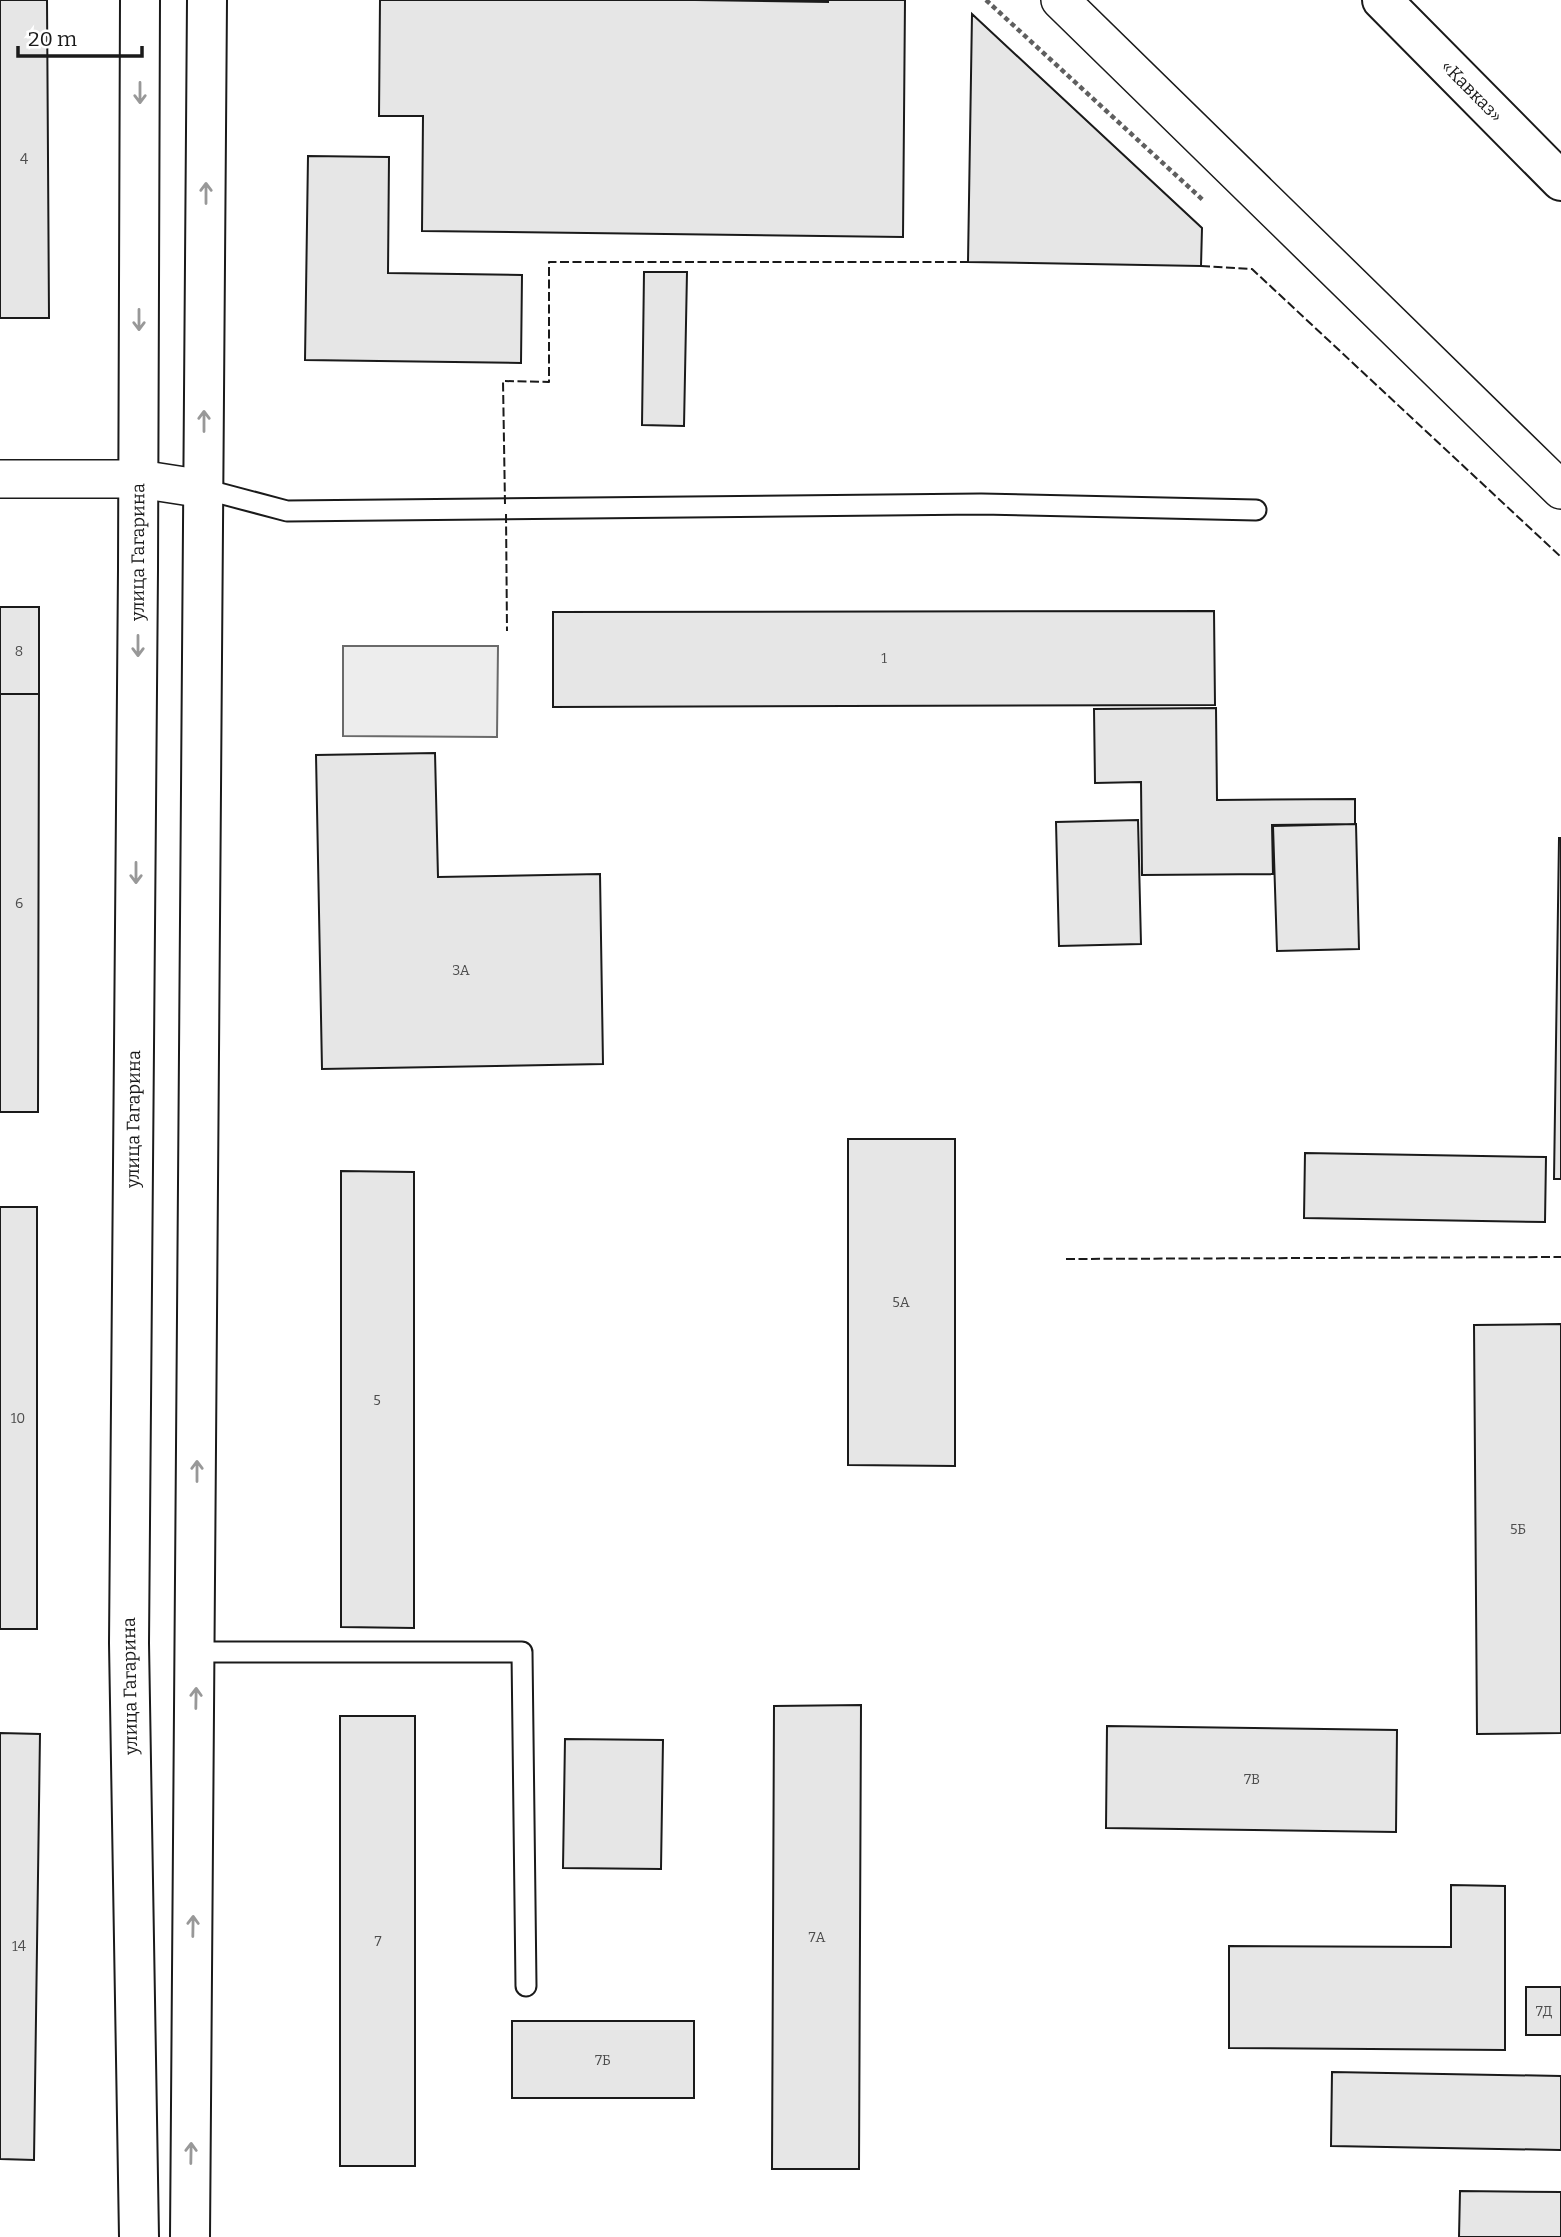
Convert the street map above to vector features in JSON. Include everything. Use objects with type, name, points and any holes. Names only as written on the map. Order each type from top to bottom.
[{"type":"main road","name":"улица Гагарина","points":[[139,2237],[129,1643],[139,479],[140,0]]},
{"type":"main road","points":[[190,2237],[207,0]]},
{"type":"main road","name":"«Кавказ»","points":[[1382,0],[1561,181]]},
{"type":"street","points":[[1060,0],[1561,489]]},
{"type":"street","points":[[0,479],[139,479],[204,489]]},
{"type":"lane","points":[[204,489],[287,511],[967,504],[1256,510]]},
{"type":"lane","points":[[196,1652],[522,1652],[526,1986]]},
{"type":"shaded area","points":[[343,646],[498,646],[497,737],[343,736]]},
{"type":"building","points":[[0,0],[47,0],[49,318],[0,318]]},
{"type":"building","points":[[380,0],[905,0],[903,237],[422,231],[423,116],[379,116]]},
{"type":"building","points":[[695,0],[828,0],[828,2]]},
{"type":"building","points":[[972,14],[1202,228],[1201,266],[968,262]]},
{"type":"building","points":[[308,156],[389,157],[388,273],[522,275],[521,363],[305,360]]},
{"type":"building","points":[[644,272],[687,272],[684,426],[642,425]]},
{"type":"building","points":[[0,607],[39,607],[39,694],[0,694]]},
{"type":"building","points":[[1214,611],[1215,705],[553,707],[553,612]]},
{"type":"building","points":[[0,694],[39,694],[38,1112],[0,1112]]},
{"type":"building","points":[[1216,708],[1217,800],[1355,799],[1355,824],[1272,825],[1273,874],[1142,875],[1141,782],[1095,783],[1094,709]]},
{"type":"building","points":[[435,753],[438,877],[600,874],[603,1064],[322,1069],[316,755]]},
{"type":"building","points":[[1138,820],[1141,944],[1059,946],[1056,822]]},
{"type":"building","points":[[1356,824],[1359,949],[1277,951],[1273,826]]},
{"type":"building","points":[[1559,838],[1561,1179],[1554,1179]]},
{"type":"building","points":[[848,1139],[955,1139],[955,1466],[848,1465]]},
{"type":"building","points":[[1305,1153],[1546,1157],[1545,1222],[1304,1218]]},
{"type":"building","points":[[341,1171],[414,1172],[414,1628],[341,1627]]},
{"type":"building","points":[[0,1207],[37,1207],[37,1629],[0,1629]]},
{"type":"building","points":[[1561,1324],[1561,1733],[1477,1734],[1474,1325]]},
{"type":"building","points":[[861,1705],[859,2169],[772,2169],[774,1706]]},
{"type":"building","points":[[340,1716],[415,1716],[415,2166],[340,2166]]},
{"type":"building","points":[[1107,1726],[1397,1730],[1396,1832],[1106,1828]]},
{"type":"building","points":[[0,1733],[40,1734],[34,2160],[0,2159]]},
{"type":"building","points":[[565,1739],[663,1740],[661,1869],[563,1868]]},
{"type":"building","points":[[1451,1885],[1505,1886],[1505,2050],[1229,2048],[1229,1946],[1451,1947]]},
{"type":"building","points":[[1526,1987],[1561,1987],[1561,2035],[1526,2035]]},
{"type":"building","points":[[512,2021],[694,2021],[694,2098],[512,2098]]},
{"type":"building","points":[[1332,2072],[1561,2076],[1561,2150],[1331,2146]]},
{"type":"building","points":[[1460,2191],[1561,2192],[1561,2237],[1459,2237]]},
{"type":"fence","points":[[505,504],[503,381],[549,382],[549,262],[968,262]]},
{"type":"fence","points":[[1201,266],[1252,269],[1561,557]]},
{"type":"fence","points":[[506,514],[507,631]]},
{"type":"fence","points":[[1066,1259],[1561,1257]]}]
